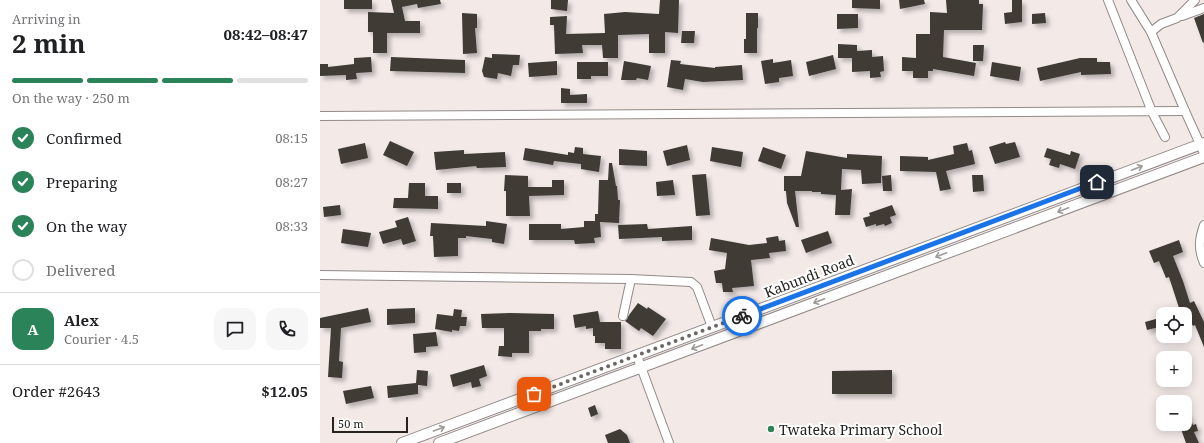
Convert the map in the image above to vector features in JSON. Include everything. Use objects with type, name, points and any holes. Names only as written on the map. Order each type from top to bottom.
[{"type":"street","points":[[1108,0],[1152,112],[1165,137]]},
{"type":"street","points":[[1131,0],[1152,32],[1185,111],[1203,146]]},
{"type":"street","points":[[1177,18],[1195,0]]},
{"type":"street","points":[[1152,32],[1161,24],[1204,8]]},
{"type":"street","points":[[320,116],[1185,111]]},
{"type":"street","name":"Kabundi Road","points":[[402,443],[847,276],[1203,146]]},
{"type":"street","name":"Kabundi Road","points":[[439,443],[1204,157]]},
{"type":"street","points":[[1204,225],[1200,238],[1201,256],[1204,263]]},
{"type":"street","points":[[320,275],[631,279],[691,282],[697,287],[712,327]]},
{"type":"street","points":[[847,276],[852,289]]},
{"type":"street","points":[[623,316],[631,279]]},
{"type":"street","points":[[636,356],[669,443]]},
{"type":"building","points":[[344,0],[372,0],[372,9],[344,9]]},
{"type":"building","points":[[391,0],[440,0],[441,4],[418,8],[417,4],[402,7],[405,21],[420,21],[420,33],[387,33],[387,53],[373,53],[373,32],[368,32],[368,12],[394,13]]},
{"type":"building","points":[[551,0],[568,0],[567,11],[551,9]]},
{"type":"building","points":[[660,0],[679,0],[678,33],[665,32],[665,53],[649,53],[649,34],[618,35],[618,58],[603,58],[602,45],[582,45],[583,53],[555,54],[554,25],[550,25],[550,17],[567,16],[566,34],[605,33],[604,14],[625,12],[659,14]]},
{"type":"building","points":[[852,0],[880,0],[880,9],[852,8]]},
{"type":"building","points":[[899,0],[924,0],[925,4],[900,9]]},
{"type":"building","points":[[946,0],[979,0],[979,4],[983,4],[982,30],[944,30],[943,57],[976,63],[974,76],[933,69],[933,71],[928,71],[928,78],[913,78],[913,71],[902,71],[902,57],[916,58],[916,34],[930,34],[930,12],[947,13]]},
{"type":"building","points":[[1012,0],[1022,0],[1022,22],[1005,24],[1004,13],[1012,12]]},
{"type":"building","points":[[462,13],[477,14],[477,28],[475,28],[477,53],[463,54]]},
{"type":"building","points":[[746,13],[758,13],[757,53],[744,53],[744,39],[746,39]]},
{"type":"building","points":[[1045,13],[1046,23],[1032,24],[1032,14]]},
{"type":"building","points":[[837,14],[858,14],[858,28],[837,29]]},
{"type":"building","points":[[1204,14],[1204,42],[1203,43],[1194,18]]},
{"type":"building","points":[[682,31],[695,31],[694,43],[681,43]]},
{"type":"building","points":[[838,44],[857,45],[857,51],[872,50],[872,57],[883,56],[884,71],[880,72],[881,77],[870,78],[870,71],[852,72],[852,58],[838,58]]},
{"type":"building","points":[[973,45],[984,45],[983,61],[973,61]]},
{"type":"building","points":[[492,54],[520,55],[519,65],[513,65],[511,76],[498,73],[497,79],[484,77],[482,71],[485,57],[492,58]]},
{"type":"building","points":[[833,55],[836,69],[809,76],[806,62]]},
{"type":"building","points":[[371,57],[372,72],[356,73],[357,79],[346,80],[346,75],[320,76],[320,64],[328,64],[328,67],[354,64],[354,58]]},
{"type":"building","points":[[391,57],[465,60],[465,73],[390,71]]},
{"type":"building","points":[[1080,58],[1097,58],[1097,62],[1110,62],[1111,74],[1081,75],[1081,72],[1040,81],[1037,68]]},
{"type":"building","points":[[773,59],[773,63],[791,60],[793,76],[779,78],[779,82],[765,84],[761,61]]},
{"type":"building","points":[[671,60],[681,61],[680,64],[715,68],[742,65],[743,80],[703,82],[685,79],[683,90],[667,87]]},
{"type":"building","points":[[557,61],[557,75],[529,77],[528,63]]},
{"type":"building","points":[[624,61],[651,66],[648,80],[637,78],[636,80],[621,80]]},
{"type":"building","points":[[577,62],[608,62],[608,76],[591,76],[591,79],[577,79]]},
{"type":"building","points":[[992,62],[1021,67],[1019,81],[990,76]]},
{"type":"building","points":[[561,88],[570,89],[570,95],[587,94],[587,103],[561,103]]},
{"type":"building","points":[[390,141],[414,152],[407,166],[383,155]]},
{"type":"building","points":[[1005,142],[1006,144],[1015,142],[1020,157],[995,164],[989,147]]},
{"type":"building","points":[[365,143],[368,158],[341,164],[338,149]]},
{"type":"building","points":[[967,143],[969,151],[972,150],[975,164],[946,171],[951,189],[940,191],[936,172],[900,171],[900,156],[928,157],[928,160],[954,154],[953,146]]},
{"type":"building","points":[[687,145],[690,160],[667,166],[663,151]]},
{"type":"building","points":[[575,147],[583,148],[583,154],[601,156],[599,172],[581,169],[581,164],[554,161],[553,165],[523,160],[525,148],[568,155],[568,152],[574,153]]},
{"type":"building","points":[[712,147],[743,152],[741,167],[710,161]]},
{"type":"building","points":[[763,147],[786,155],[781,169],[758,161]]},
{"type":"building","points":[[1047,148],[1070,155],[1071,151],[1080,154],[1075,169],[1060,164],[1059,168],[1049,165],[1051,159],[1044,157]]},
{"type":"building","points":[[619,149],[647,151],[647,166],[619,165]]},
{"type":"building","points":[[464,150],[464,154],[505,152],[506,167],[477,168],[476,166],[436,170],[434,152]]},
{"type":"building","points":[[806,151],[847,158],[847,154],[882,156],[881,183],[862,184],[861,170],[842,169],[841,190],[852,189],[850,215],[835,215],[836,195],[821,194],[821,192],[812,191],[795,191],[799,227],[796,227],[787,203],[786,191],[784,191],[784,176],[801,176]]},
{"type":"building","points":[[609,163],[612,163],[617,186],[618,200],[620,200],[619,223],[600,222],[601,237],[594,238],[595,243],[575,244],[574,240],[529,240],[529,224],[561,224],[561,229],[584,227],[584,221],[595,221],[595,214],[598,214],[599,180],[608,180]]},
{"type":"building","points":[[706,174],[710,215],[696,216],[692,175]]},
{"type":"building","points":[[505,175],[528,176],[528,187],[552,187],[552,180],[564,180],[564,195],[529,196],[530,216],[506,216],[506,191],[504,191]]},
{"type":"building","points":[[891,175],[892,191],[883,191],[882,176]]},
{"type":"building","points":[[972,175],[983,175],[984,191],[973,192]]},
{"type":"building","points":[[673,180],[675,195],[657,196],[656,182]]},
{"type":"building","points":[[409,183],[425,183],[425,196],[438,196],[438,209],[393,208],[394,198],[408,198]]},
{"type":"building","points":[[447,183],[461,183],[461,193],[447,193]]},
{"type":"building","points":[[340,205],[341,215],[324,217],[323,207]]},
{"type":"building","points":[[892,205],[896,215],[890,217],[892,223],[885,226],[884,224],[876,226],[876,224],[866,227],[863,218],[870,216],[869,213]]},
{"type":"building","points":[[408,217],[416,241],[403,245],[401,239],[383,244],[379,232],[397,227],[395,221]]},
{"type":"building","points":[[486,221],[507,224],[504,244],[492,242],[492,239],[466,236],[466,238],[458,238],[458,256],[434,257],[433,236],[430,236],[431,223],[486,226]]},
{"type":"building","points":[[647,224],[648,229],[692,226],[692,240],[662,241],[662,237],[619,239],[618,225]]},
{"type":"building","points":[[343,229],[371,233],[368,247],[341,243]]},
{"type":"building","points":[[828,231],[832,243],[806,253],[801,240]]},
{"type":"building","points":[[778,236],[779,241],[785,240],[786,251],[769,253],[770,258],[751,260],[754,286],[732,288],[733,292],[723,292],[722,283],[716,283],[714,271],[725,269],[727,253],[709,250],[711,238],[749,245],[767,243],[766,238]]},
{"type":"building","points":[[1179,240],[1183,252],[1173,256],[1190,303],[1194,301],[1204,322],[1204,347],[1195,325],[1193,326],[1192,324],[1192,307],[1179,307],[1169,277],[1166,278],[1159,261],[1154,263],[1149,251]]},
{"type":"building","points":[[638,303],[647,309],[648,307],[666,319],[653,336],[641,328],[639,331],[625,321]]},
{"type":"building","points":[[368,308],[371,322],[341,328],[339,361],[343,362],[342,378],[328,377],[331,328],[320,328],[320,318]]},
{"type":"building","points":[[415,308],[415,323],[387,325],[387,309]]},
{"type":"building","points":[[454,309],[462,310],[461,317],[467,317],[466,326],[460,326],[459,331],[452,330],[452,332],[435,329],[437,314],[453,316]]},
{"type":"building","points":[[598,311],[600,322],[621,322],[621,349],[605,349],[605,343],[595,343],[593,328],[586,329],[586,326],[575,328],[573,315]]},
{"type":"building","points":[[481,314],[554,314],[554,329],[529,331],[529,353],[512,353],[512,357],[498,356],[499,346],[504,346],[504,328],[482,328]]},
{"type":"building","points":[[1156,319],[1156,328],[1147,330],[1145,322]]},
{"type":"building","points":[[436,332],[438,346],[426,347],[426,352],[414,353],[413,334]]},
{"type":"building","points":[[484,365],[487,376],[479,379],[481,386],[472,388],[471,382],[453,387],[450,375]]},
{"type":"building","points":[[417,370],[428,371],[427,386],[418,385],[418,394],[388,398],[387,386],[416,383]]},
{"type":"building","points":[[892,370],[892,394],[832,394],[832,371]]},
{"type":"building","points":[[371,386],[374,398],[346,404],[343,391]]},
{"type":"building","points":[[595,405],[598,414],[591,417],[588,408]]},
{"type":"building","points":[[1192,423],[1193,425],[1196,424],[1198,431],[1194,432],[1199,443],[1186,443],[1182,431],[1192,431]]},
{"type":"building","points":[[620,429],[627,435],[630,443],[608,443],[605,435]]},
{"type":"way so far","points":[[534,394],[742,316]]},
{"type":"place","name":"Twateka Primary School","points":[[771,429]]},
{"type":"route","points":[[742,316],[1097,182]]}]
